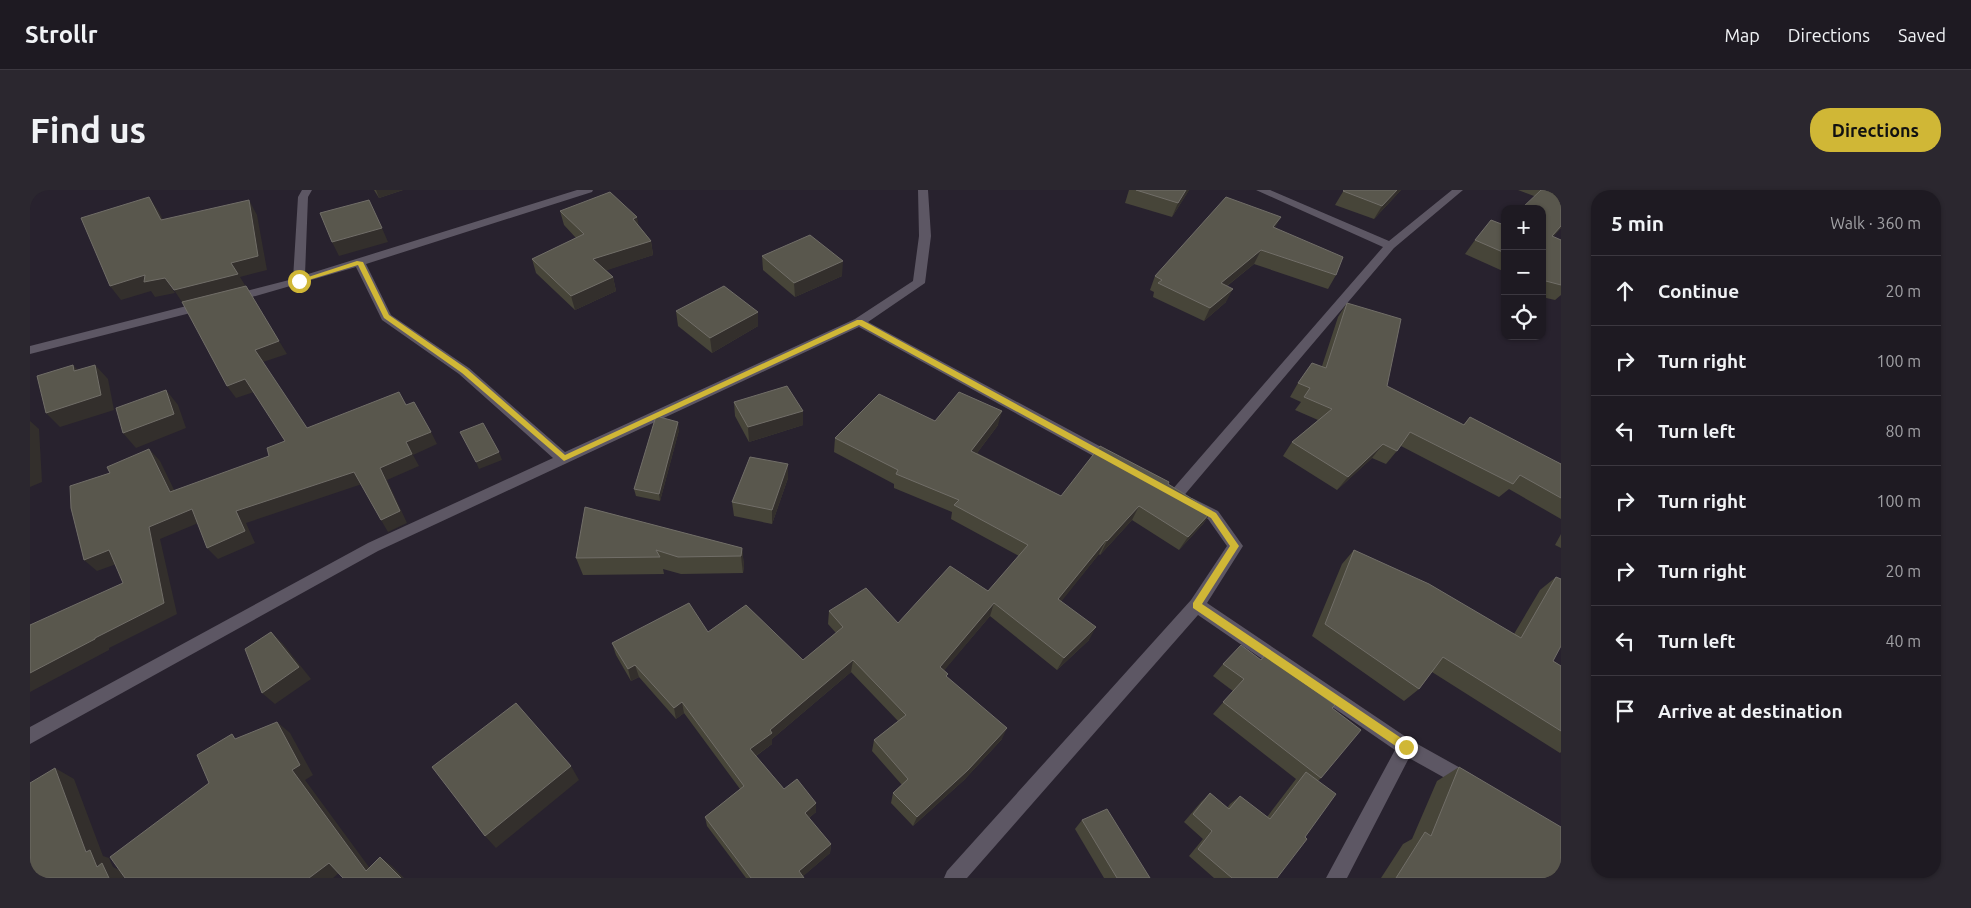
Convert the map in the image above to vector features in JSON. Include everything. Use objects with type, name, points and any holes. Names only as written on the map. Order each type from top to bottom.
[{"type":"street","points":[[299,281],[303,197],[307,190]]},
{"type":"street","points":[[30,350],[299,281],[588,190]]},
{"type":"street","points":[[30,736],[373,547],[860,322],[919,283],[925,236],[923,190]]},
{"type":"street","points":[[1261,190],[1390,246]]},
{"type":"street","points":[[1176,495],[1390,246],[1458,190]]},
{"type":"street","points":[[360,262],[386,317],[464,371],[564,459]]},
{"type":"street","points":[[860,322],[1125,467]]},
{"type":"street","points":[[954,878],[1196,605],[1235,546],[1213,516],[1159,486]]},
{"type":"street","points":[[1196,605],[1406,747],[1484,789]]},
{"type":"street","points":[[1336,878],[1406,747]]},
{"type":"building","points":[[1136,190],[1186,190],[1178,203]]},
{"type":"building","points":[[1344,190],[1397,190],[1382,206]]},
{"type":"building","points":[[1541,190],[1561,190],[1561,226],[1552,236],[1561,240],[1561,285],[1546,281],[1546,205],[1525,205]]},
{"type":"building","points":[[610,192],[637,217],[633,219],[651,241],[593,259],[613,277],[571,296],[532,259],[584,234],[560,211]]},
{"type":"building","points":[[149,197],[161,220],[249,200],[258,256],[231,263],[238,274],[174,290],[165,278],[144,282],[145,275],[110,286],[81,218]]},
{"type":"building","points":[[1226,197],[1281,217],[1273,227],[1343,257],[1336,275],[1261,250],[1221,283],[1233,289],[1210,308],[1158,283],[1162,280],[1155,276]]},
{"type":"building","points":[[369,200],[382,228],[332,242],[320,213]]},
{"type":"building","points":[[1491,220],[1501,224],[1501,251],[1475,240]]},
{"type":"building","points":[[810,235],[843,261],[794,283],[762,256]]},
{"type":"building","points":[[246,286],[279,341],[255,350],[307,428],[399,392],[406,405],[414,402],[431,432],[406,442],[412,454],[380,468],[400,511],[381,520],[354,472],[236,511],[245,531],[207,548],[192,509],[149,527],[164,603],[30,673],[30,625],[123,583],[109,550],[84,560],[71,508],[70,486],[110,473],[107,467],[149,449],[170,492],[269,456],[267,448],[285,441],[245,379],[227,386],[182,302]]},
{"type":"building","points":[[724,286],[758,312],[710,338],[676,311]]},
{"type":"building","points":[[1347,303],[1401,319],[1387,386],[1464,425],[1470,417],[1561,464],[1561,498],[1520,475],[1513,484],[1410,432],[1397,451],[1383,444],[1348,477],[1292,442],[1332,409],[1304,397],[1310,388],[1298,383],[1312,363],[1326,368]]},
{"type":"building","points":[[73,365],[74,371],[95,365],[101,395],[46,413],[37,376]]},
{"type":"building","points":[[787,386],[803,411],[748,427],[734,402]]},
{"type":"building","points":[[166,390],[174,414],[123,433],[116,408]]},
{"type":"building","points":[[959,392],[1002,411],[971,451],[1061,496],[1100,446],[1169,482],[1168,484],[1212,511],[1188,537],[1139,506],[1106,540],[1058,599],[1096,627],[1064,658],[994,603],[940,667],[948,674],[946,676],[1007,728],[968,770],[917,817],[893,793],[908,779],[874,740],[906,715],[853,660],[770,730],[772,733],[750,749],[784,789],[797,779],[816,803],[805,813],[831,844],[799,871],[804,878],[751,878],[705,817],[744,786],[682,702],[674,708],[635,665],[628,669],[612,643],[689,603],[708,632],[746,605],[803,660],[843,627],[829,611],[866,588],[898,623],[950,566],[988,591],[1028,545],[954,505],[959,500],[896,474],[898,470],[835,438],[879,394],[935,421]]},
{"type":"building","points":[[656,416],[678,422],[659,494],[634,489]]},
{"type":"building","points":[[483,423],[499,452],[476,462],[460,432]]},
{"type":"building","points":[[750,457],[788,464],[772,510],[732,502]]},
{"type":"building","points":[[585,507],[742,548],[741,556],[678,557],[656,550],[660,557],[576,558]]},
{"type":"building","points":[[1354,550],[1429,584],[1521,638],[1556,577],[1561,579],[1561,646],[1553,661],[1561,666],[1561,731],[1443,657],[1419,689],[1325,624]]},
{"type":"building","points":[[271,632],[299,667],[262,693],[245,649]]},
{"type":"building","points":[[1241,645],[1261,660],[1265,655],[1335,705],[1332,708],[1361,730],[1321,778],[1223,702],[1244,679],[1223,664]]},
{"type":"building","points":[[516,703],[571,766],[485,836],[432,767]]},
{"type":"building","points":[[277,722],[300,765],[292,770],[366,871],[380,857],[401,878],[343,878],[329,863],[309,878],[125,878],[110,857],[209,783],[197,755],[232,734],[235,739]]},
{"type":"building","points":[[1459,767],[1561,827],[1561,878],[1396,878],[1425,832],[1431,836]]},
{"type":"building","points":[[55,768],[86,852],[90,850],[97,867],[102,863],[109,878],[30,878],[30,783]]},
{"type":"building","points":[[1306,772],[1336,794],[1305,837],[1307,839],[1277,878],[1232,878],[1198,849],[1212,831],[1193,814],[1210,793],[1229,809],[1240,796],[1270,819]]},
{"type":"building","points":[[1107,809],[1150,878],[1117,878],[1082,820]]},
{"type":"route","points":[[299,281],[360,262],[386,317],[464,371],[564,459],[860,322],[1213,516],[1235,546],[1196,605],[1406,747]]}]
